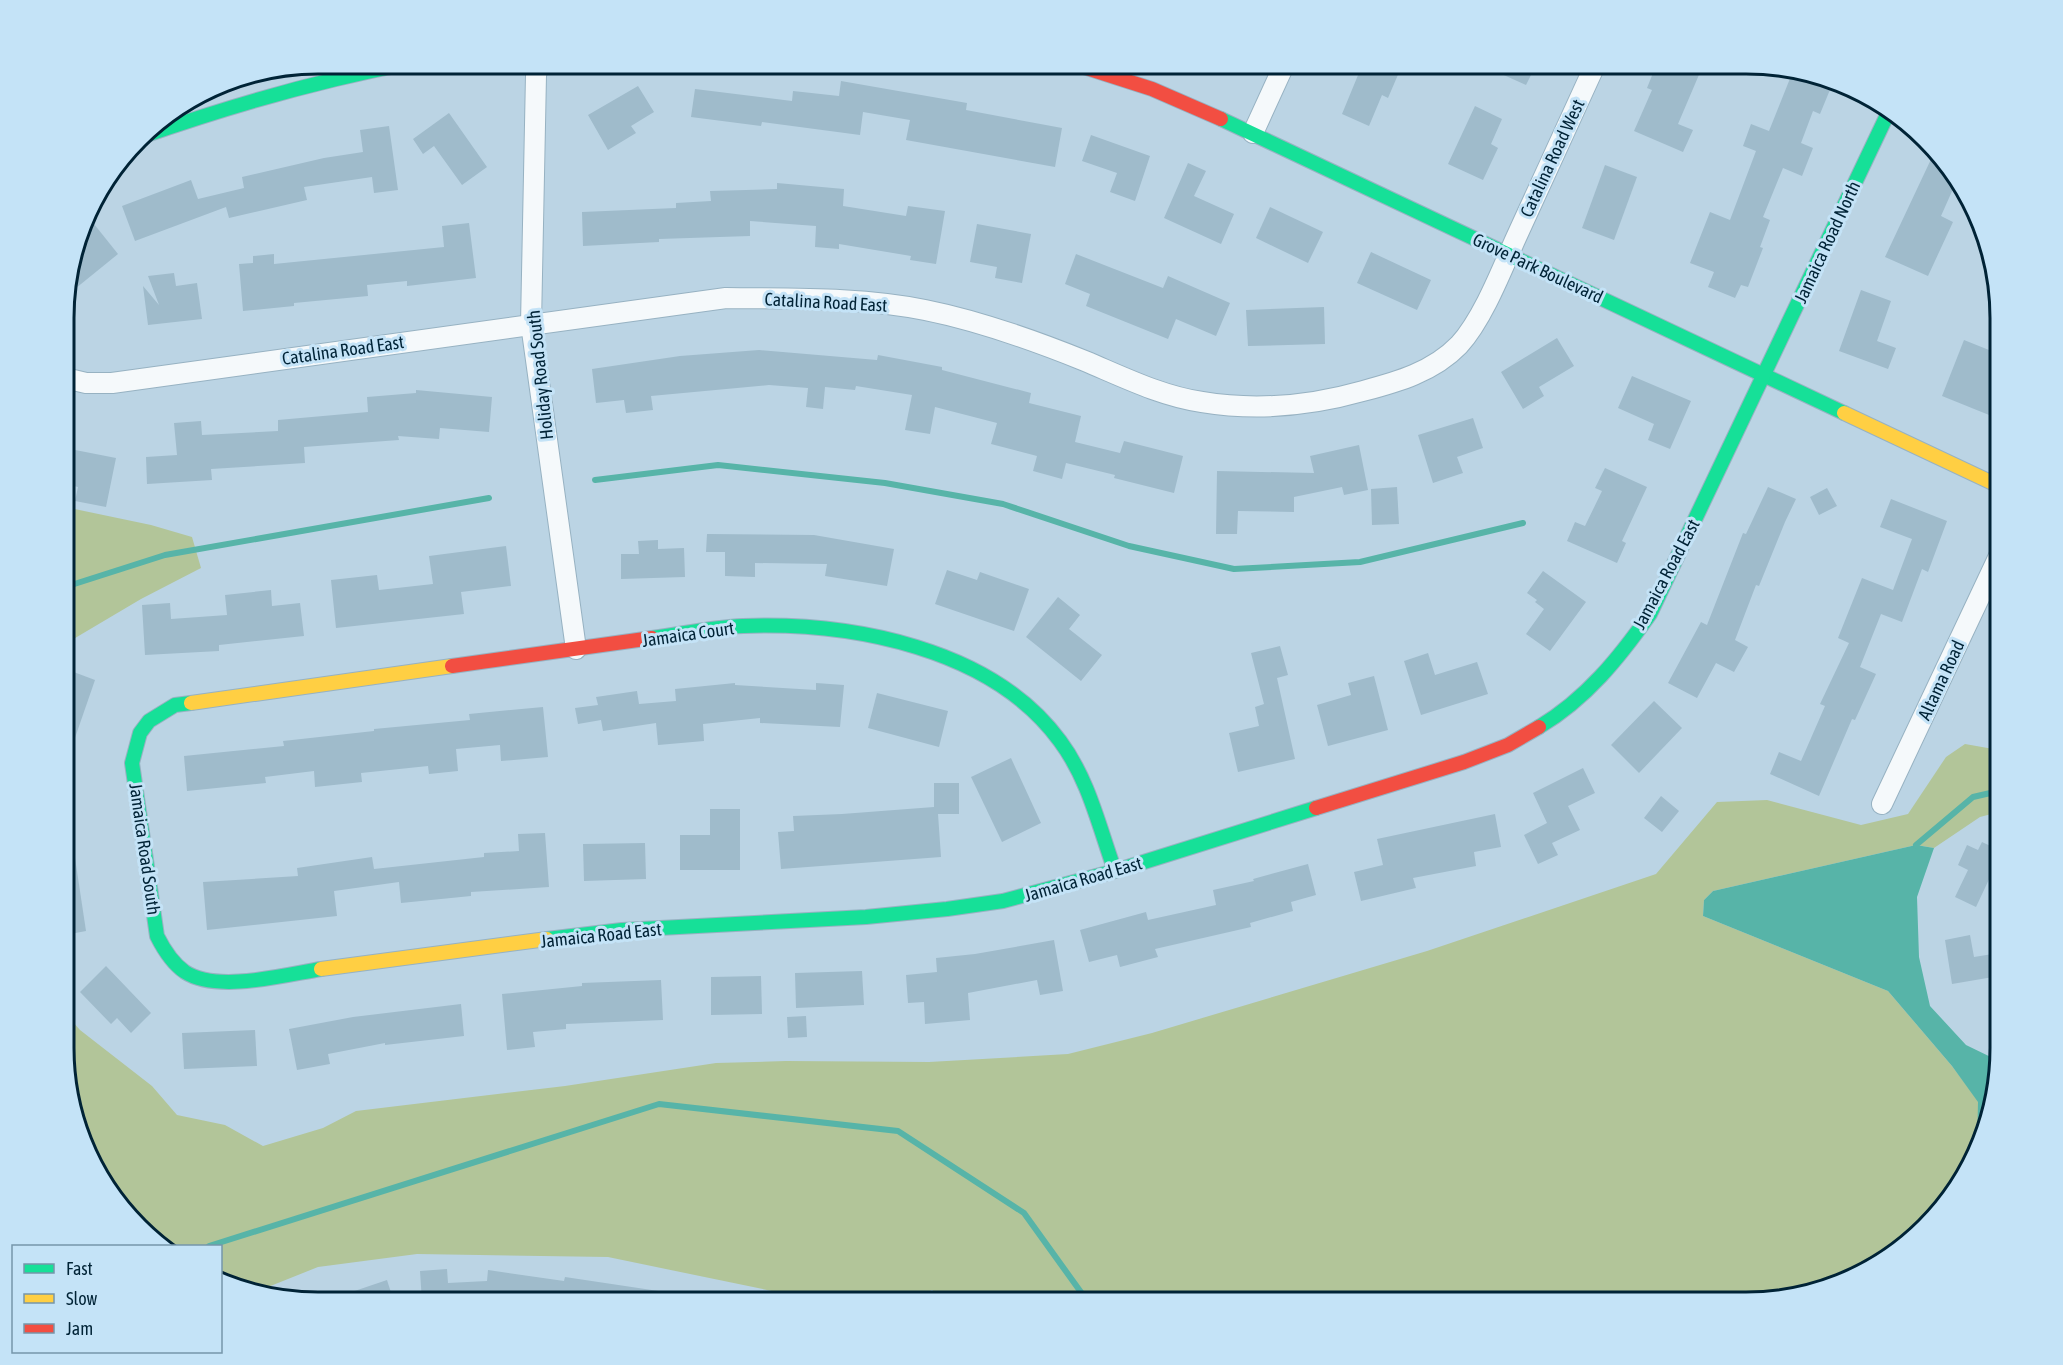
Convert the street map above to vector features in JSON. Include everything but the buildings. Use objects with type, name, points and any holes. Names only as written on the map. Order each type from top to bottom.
[{"type":"street","points":[[161,130],[221,109],[348,74]]},
{"type":"street","name":"Holiday Road South","points":[[536,74],[531,324],[576,649]]},
{"type":"street","name":"Grove Park Boulevard","points":[[1104,74],[1152,90],[1253,133],[1990,481]]},
{"type":"street","points":[[1253,133],[1280,74]]},
{"type":"street","name":"Catalina Road West","points":[[1509,254],[1591,74]]},
{"type":"street","name":"Jamaica Road North","points":[[1764,375],[1886,118]]},
{"type":"street","name":"Catalina Road East","points":[[74,380],[86,383],[112,383],[726,298],[864,301],[925,310],[975,322],[1049,346],[1162,393],[1201,402],[1251,407],[1298,405],[1406,380],[1434,364],[1458,345],[1479,315],[1509,254]]},
{"type":"street","name":"Jamaica Road East","points":[[186,974],[197,979],[215,982],[234,982],[450,951],[622,930],[866,917],[1003,901],[1114,871],[1464,762],[1508,745],[1552,719],[1588,690],[1620,656],[1650,614],[1764,375]]},
{"type":"street","name":"Altama Road","points":[[1882,804],[1990,577]]},
{"type":"street","name":"Jamaica Court","points":[[150,719],[175,705],[742,626],[798,627],[855,634],[905,645],[959,664],[996,681],[1032,707],[1059,740],[1083,780],[1114,871]]},
{"type":"street","name":"Jamaica Road South","points":[[150,719],[136,740],[132,763],[157,936],[166,955],[186,974]]},
{"type":"shaded area","points":[[74,509],[151,525],[192,537],[201,568],[141,599],[74,639]]},
{"type":"shaded area","points":[[1965,744],[1990,748],[1990,814],[1980,817],[1934,848],[1916,845],[1713,891],[1704,900],[1703,916],[1888,991],[1952,1066],[1979,1102],[1977,1126],[1957,1170],[1929,1209],[1907,1231],[1868,1259],[1854,1266],[1824,1279],[1793,1287],[1746,1292],[934,1292],[932,1290],[928,1292],[777,1292],[608,1257],[417,1254],[318,1267],[269,1287],[222,1272],[222,1245],[175,1245],[156,1231],[134,1209],[106,1170],[99,1156],[86,1126],[78,1095],[74,1064],[74,1023],[152,1086],[177,1115],[225,1125],[263,1146],[323,1128],[356,1111],[565,1086],[716,1063],[929,1062],[1068,1054],[1152,1033],[1427,951],[1656,874],[1717,802],[1767,800],[1861,825],[1908,814],[1946,757]]},
{"type":"shaded area","points":[[1916,845],[1934,848],[1917,897],[1919,957],[1930,1006],[1966,1045],[1989,1056],[1985,1095],[1978,1124],[1978,1102],[1952,1066],[1888,991],[1703,916],[1704,900],[1713,891]]},
{"type":"waterway","points":[[595,480],[718,465],[885,483],[1003,504],[1129,546],[1234,569],[1360,562],[1523,523]]},
{"type":"waterway","points":[[74,584],[165,555],[489,498]]},
{"type":"waterway","points":[[1916,845],[1973,797],[1990,793]]},
{"type":"waterway","points":[[212,1245],[659,1104],[898,1131],[1024,1213],[1081,1292]]},
{"type":"traffic: fast","points":[[160,131],[275,95],[358,74]]},
{"type":"traffic: fast","points":[[1539,727],[1587,691],[1650,614],[1886,118]]},
{"type":"traffic: fast","points":[[1221,119],[1844,413]]},
{"type":"traffic: fast","points":[[652,638],[743,626],[829,629],[873,636],[917,647],[959,663],[997,683],[1031,709],[1060,741],[1086,788],[1115,871]]},
{"type":"traffic: fast","points":[[191,703],[175,705],[149,721],[140,733],[132,763],[157,936],[176,965],[199,978],[232,982],[251,981],[321,969]]},
{"type":"traffic: fast","points":[[547,939],[622,930],[866,917],[1003,901],[1115,871],[1316,808]]},
{"type":"traffic: slow","points":[[1844,413],[1990,482]]},
{"type":"traffic: slow","points":[[191,703],[452,666]]},
{"type":"traffic: slow","points":[[321,969],[547,939]]},
{"type":"traffic: jam","points":[[1105,74],[1152,89],[1221,119]]},
{"type":"traffic: jam","points":[[452,666],[652,638]]},
{"type":"traffic: jam","points":[[1316,808],[1464,762],[1508,745],[1539,727]]}]
